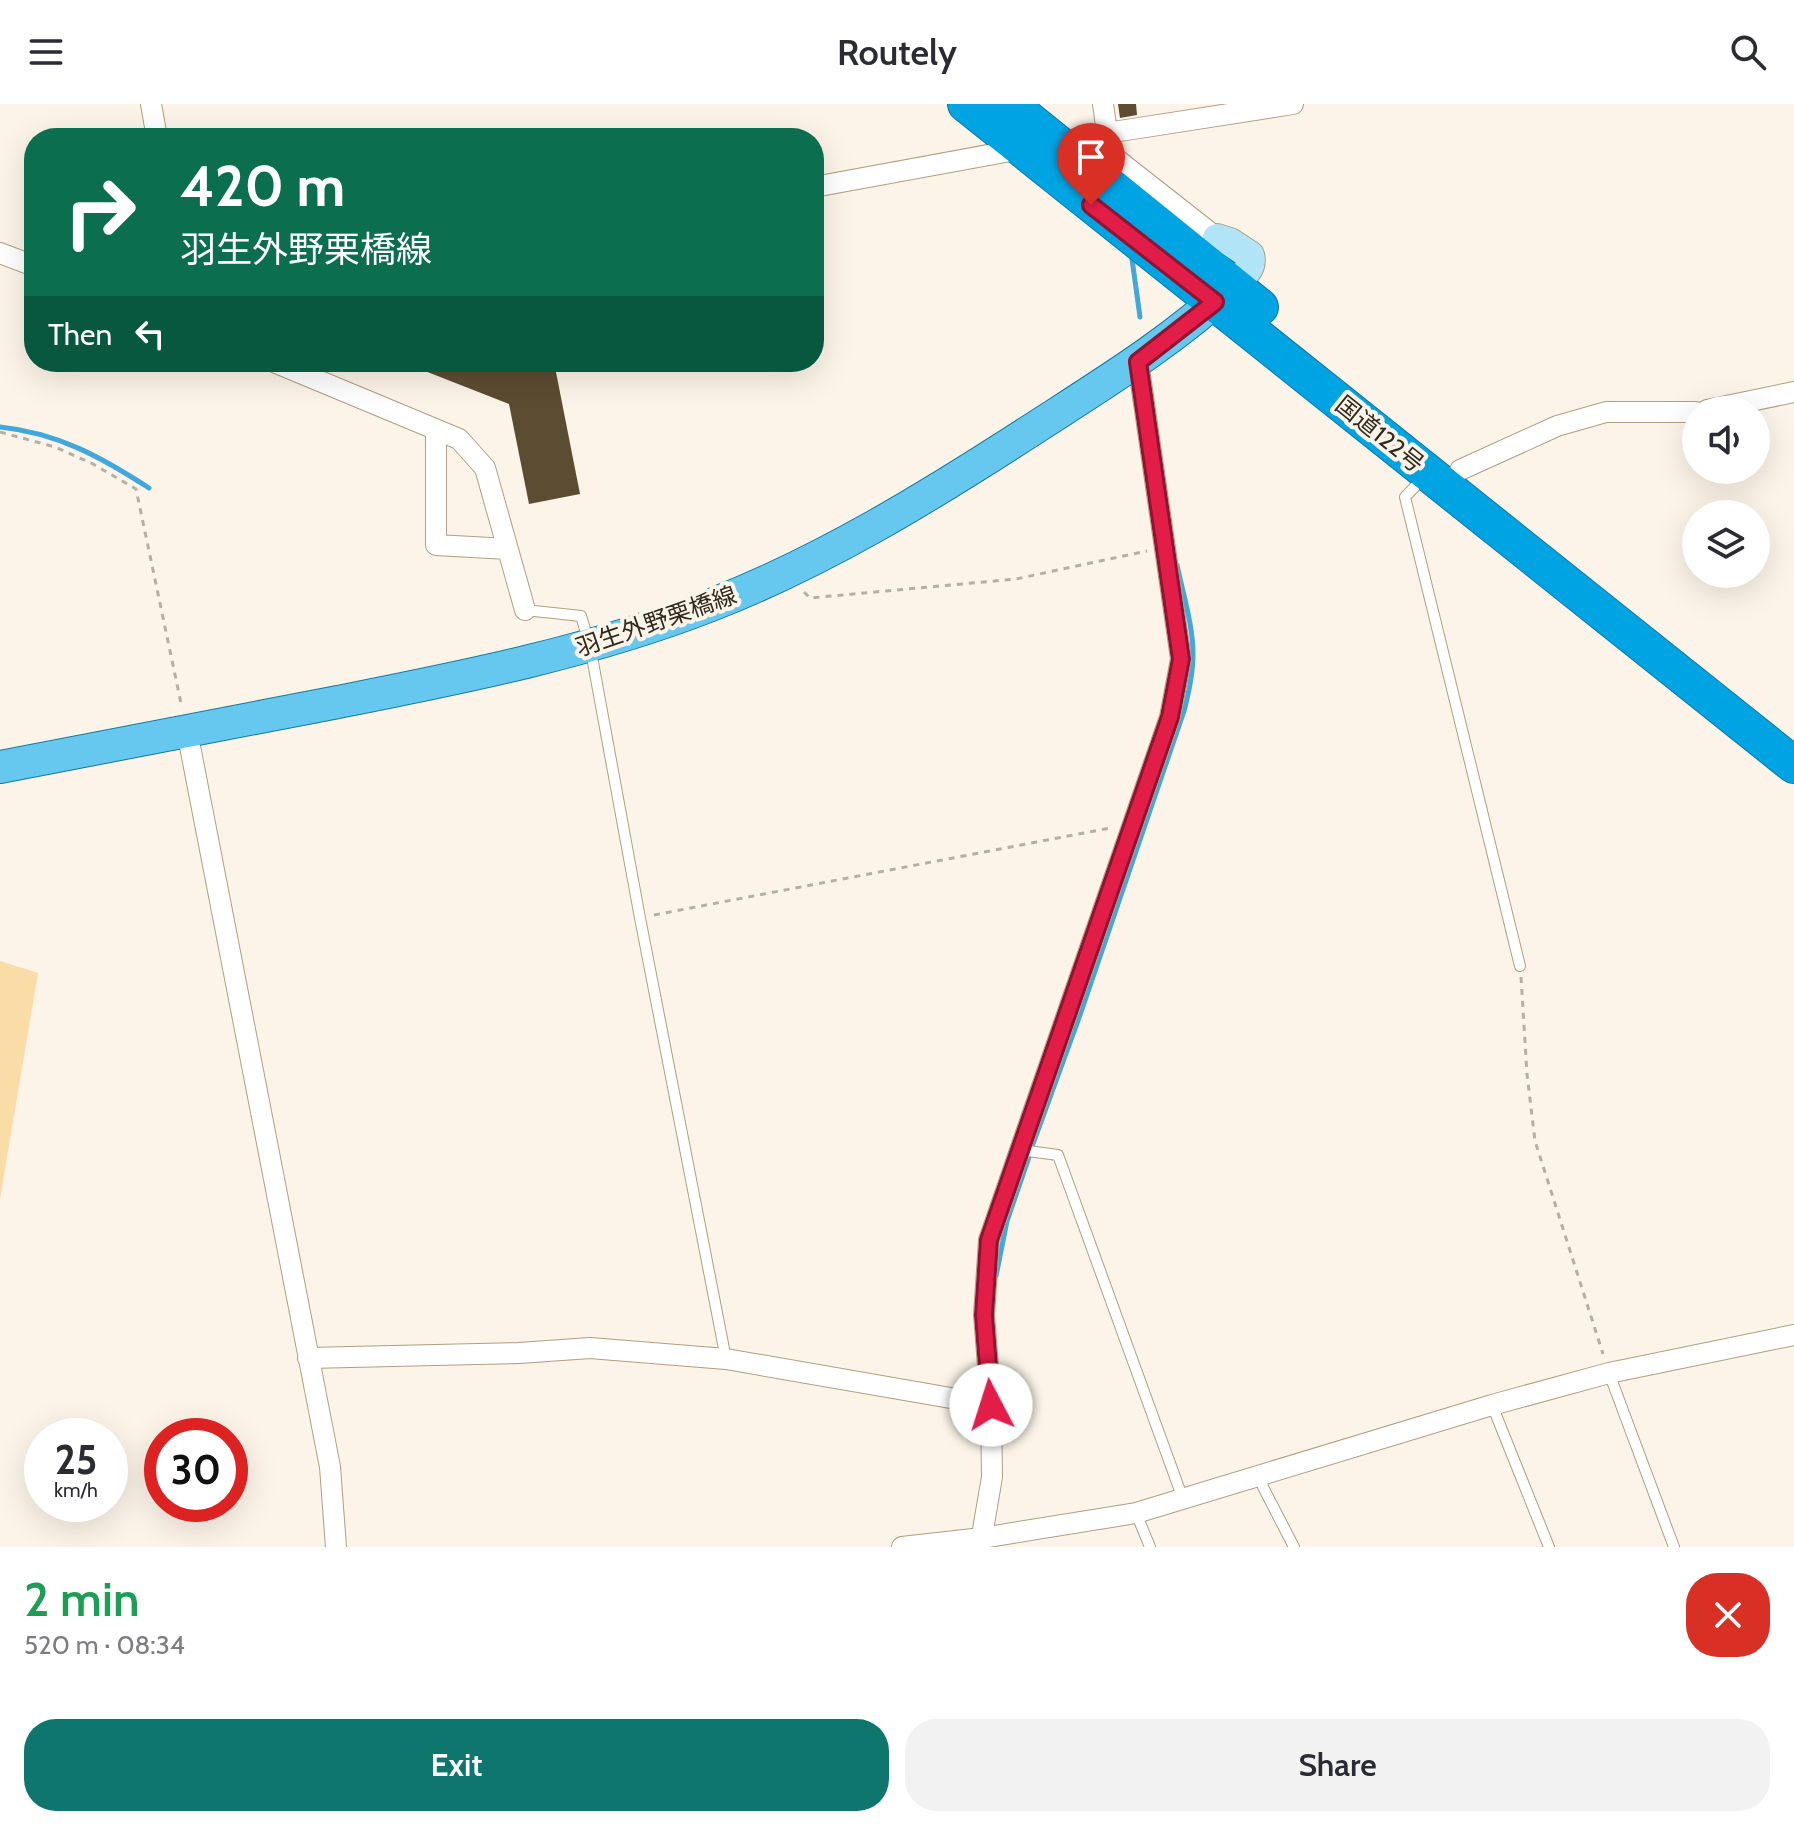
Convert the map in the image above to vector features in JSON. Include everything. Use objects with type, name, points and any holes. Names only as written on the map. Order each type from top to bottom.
[{"type":"highway","name":"国道122号","points":[[966,104],[1021,149],[1224,294],[1444,471],[1794,765]]},
{"type":"highway","name":"国道122号","points":[[1009,104],[1058,143],[1224,294]]},
{"type":"highway","name":"国道122号","points":[[1444,471],[1794,733]]},
{"type":"main road","name":"羽生外野栗橋線","points":[[0,767],[511,666],[590,646],[710,605],[782,574],[907,509],[1138,362],[1224,294]]},
{"type":"street","points":[[151,104],[155,128]]},
{"type":"street","points":[[1103,104],[1110,154],[1217,238],[1250,255],[1248,270],[1224,294]]},
{"type":"street","points":[[1058,143],[1293,104]]},
{"type":"street","points":[[824,185],[1021,149]]},
{"type":"street","points":[[0,253],[24,262]]},
{"type":"street","points":[[981,1543],[992,1477],[991,1405],[984,1315],[989,1240],[1170,717],[1181,659],[1138,362]]},
{"type":"street","points":[[298,372],[459,439],[485,468],[525,610]]},
{"type":"street","points":[[1770,397],[1794,392]]},
{"type":"street","points":[[1444,471],[1557,426],[1606,412],[1682,412]]},
{"type":"street","points":[[436,430],[436,545],[508,549]]},
{"type":"street","points":[[187,731],[330,1467],[336,1547]]},
{"type":"street","points":[[902,1547],[981,1543],[1136,1513],[1492,1405],[1609,1373],[1794,1335]]},
{"type":"street","points":[[308,1358],[519,1353],[590,1348],[726,1359],[991,1405]]},
{"type":"lane","points":[[1444,471],[1405,497],[1520,966]]},
{"type":"lane","points":[[525,610],[581,616],[590,646],[726,1359]]},
{"type":"lane","points":[[1020,1150],[1058,1155],[1183,1499]]},
{"type":"lane","points":[[1609,1373],[1674,1547]]},
{"type":"lane","points":[[1492,1405],[1549,1547]]},
{"type":"lane","points":[[1260,1476],[1294,1547]]},
{"type":"lane","points":[[1136,1513],[1150,1547]]},
{"type":"path","points":[[0,432],[55,447],[93,464],[136,489],[187,731]]},
{"type":"path","points":[[782,574],[810,598],[1016,579],[1166,547]]},
{"type":"path","points":[[640,918],[1134,823]]},
{"type":"path","points":[[1520,966],[1535,1141],[1609,1373]]},
{"type":"shaded area","points":[[0,961],[38,973],[0,1199]]},
{"type":"building","points":[[1118,104],[1136,104],[1137,115],[1120,118]]},
{"type":"building","points":[[427,372],[556,372],[580,494],[529,504],[509,404]]},
{"type":"waterway","points":[[1132,259],[1140,317]]},
{"type":"waterway","points":[[0,427],[41,435],[78,448],[149,488]]},
{"type":"waterway","points":[[1033,1144],[1186,704],[1193,643],[1177,565]]},
{"type":"waterway","points":[[996,1276],[1007,1221],[1029,1157]]},
{"type":"route","points":[[991,1405],[984,1315],[989,1240],[1170,717],[1181,659],[1138,362],[1215,302],[1091,205]]}]
